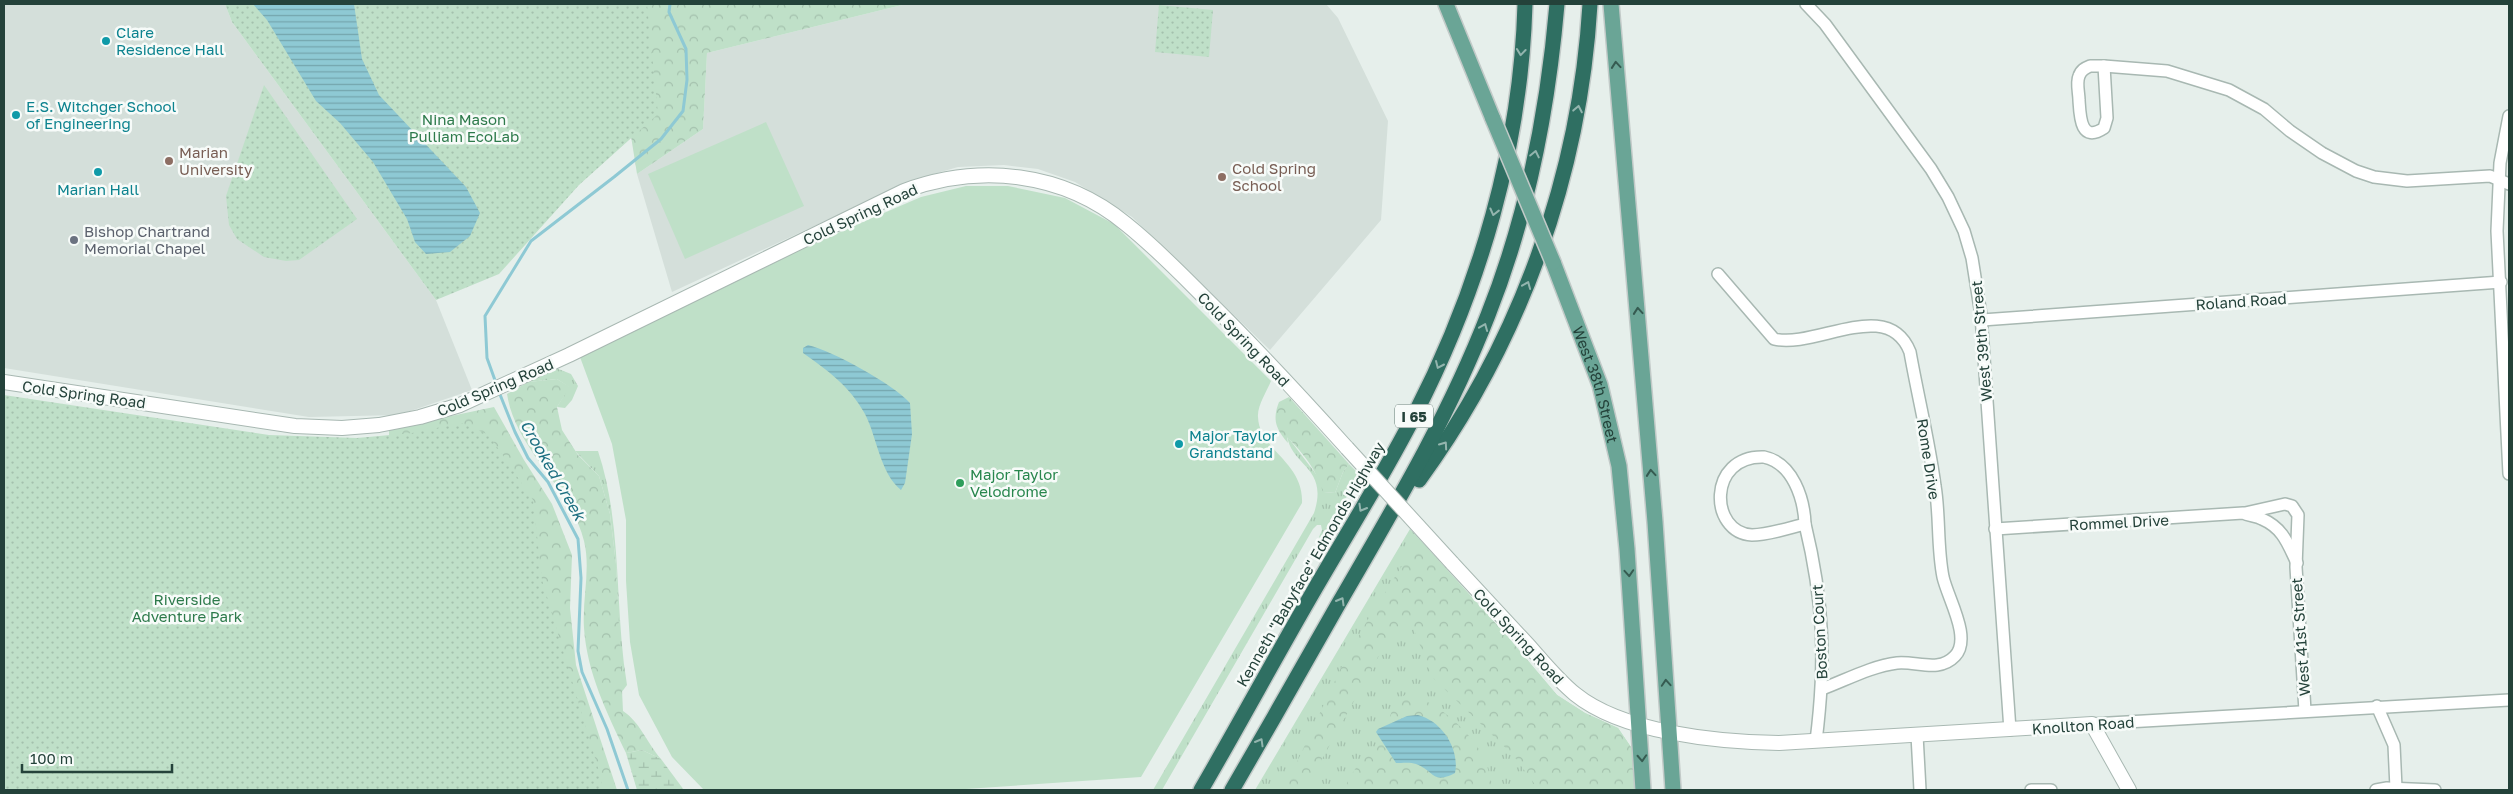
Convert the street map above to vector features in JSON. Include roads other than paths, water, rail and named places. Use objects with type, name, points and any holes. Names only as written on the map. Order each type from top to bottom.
[{"type":"highway","name":"Kenneth \"Babyface\" Edmonds Highway","points":[[1201,790],[1404,436],[1447,347],[1479,264],[1503,174],[1517,89],[1525,4]]},
{"type":"highway","name":"I 65","points":[[1232,790],[1385,527],[1462,379],[1502,278],[1524,201],[1549,76],[1556,4]]},
{"type":"highway","points":[[1385,527],[1452,433],[1492,360],[1530,276],[1552,215],[1572,138],[1582,82],[1590,4]]},
{"type":"main road","name":"West 38th Street","points":[[1446,4],[1594,369],[1616,448],[1624,504],[1644,790]]},
{"type":"main road","points":[[1610,4],[1653,492],[1663,731],[1673,790]]},
{"type":"street","name":"West 39th Street","points":[[1806,4],[1826,24],[1931,169],[1948,197],[1964,231],[1972,258],[1982,320],[2010,730]]},
{"type":"street","points":[[2104,66],[2108,118],[2104,128],[2092,132],[2085,129],[2081,122],[2078,78],[2085,68],[2104,66],[2167,71],[2228,90],[2264,109],[2322,153],[2356,171],[2374,177],[2400,181],[2487,175],[2504,181]]},
{"type":"street","points":[[2509,116],[2502,150],[2504,181],[2498,259],[2509,474]]},
{"type":"street","name":"Cold Spring Road","points":[[4,382],[314,428],[360,427],[402,422],[468,402],[529,374],[904,191],[958,177],[1017,176],[1072,191],[1127,224],[1150,243],[1248,341],[1567,688],[1602,711],[1640,726],[1663,731]]},
{"type":"street","name":"Rome Drive","points":[[1718,274],[1774,339],[1796,340],[1864,326],[1878,325],[1892,330],[1900,336],[1910,352],[1936,488],[1942,570],[1948,597],[1962,630],[1961,644],[1955,656],[1944,663],[1931,665],[1912,662],[1893,663],[1822,689]]},
{"type":"street","name":"Roland Road","points":[[1982,320],[2500,282]]},
{"type":"street","name":"Boston Court","points":[[1805,524],[1753,535],[1737,529],[1724,515],[1721,506],[1720,497],[1724,478],[1733,467],[1745,460],[1759,457],[1773,460],[1787,472],[1798,488],[1805,510],[1805,524],[1821,604],[1824,652],[1816,741]]},
{"type":"street","name":"Rommel Drive","points":[[1995,529],[2243,513],[2286,504],[2295,509],[2298,515],[2298,529]]},
{"type":"street","name":"Rommel Drive","points":[[2243,513],[2267,521],[2285,537]]},
{"type":"street","name":"West 41st Street","points":[[2298,529],[2297,563],[2305,711]]},
{"type":"street","name":"West 41st Street","points":[[2285,537],[2297,563]]},
{"type":"street","name":"Knollton Road","points":[[1663,731],[1758,742],[1816,741],[2377,706],[2509,700]]},
{"type":"street","points":[[2377,706],[2394,745],[2396,788]]},
{"type":"street","points":[[2092,724],[2129,790]]},
{"type":"street","points":[[1917,735],[1920,790]]},
{"type":"street","points":[[2376,790],[2396,788],[2435,790]]},
{"type":"street","points":[[2031,790],[2051,790]]},
{"type":"water","points":[[253,4],[354,4],[362,59],[379,95],[466,187],[480,213],[470,236],[450,252],[426,254],[415,242],[407,219],[373,162],[340,123],[316,101],[267,20]]},
{"type":"water","points":[[808,345],[819,348],[862,369],[902,395],[910,403],[912,434],[905,483],[901,490],[888,474],[869,423],[859,404],[837,379],[803,353],[803,348]]},
{"type":"water","points":[[1418,715],[1435,723],[1447,737],[1455,755],[1455,773],[1442,778],[1434,776],[1416,764],[1396,763],[1376,732],[1378,729],[1407,716]]},
{"type":"waterway","name":"Crooked Creek","points":[[496,383],[487,358],[485,316],[531,241],[661,139],[683,111],[687,80],[686,49],[669,12],[670,4]]},
{"type":"waterway","name":"Crooked Creek","points":[[499,392],[528,458],[548,482],[578,539],[581,578],[578,651],[582,672],[607,729],[628,790]]},
{"type":"place","name":"Clare Residence Hall","points":[[106,41]]},
{"type":"place","name":"E.S. Witchger School of Engineering","points":[[16,115]]},
{"type":"place","name":"Marian University","points":[[169,161]]},
{"type":"place","name":"Marian Hall","points":[[98,172]]},
{"type":"place","name":"Cold Spring School","points":[[1222,177]]},
{"type":"place","name":"Bishop Chartrand Memorial Chapel","points":[[74,240]]},
{"type":"place","name":"Major Taylor Grandstand","points":[[1179,444]]},
{"type":"place","name":"Major Taylor Velodrome","points":[[960,483]]},
{"type":"park label","name":"Nina Mason Pulliam EcoLab","points":[[464,128]]},
{"type":"park label","name":"Riverside Adventure Park","points":[[187,608]]}]
